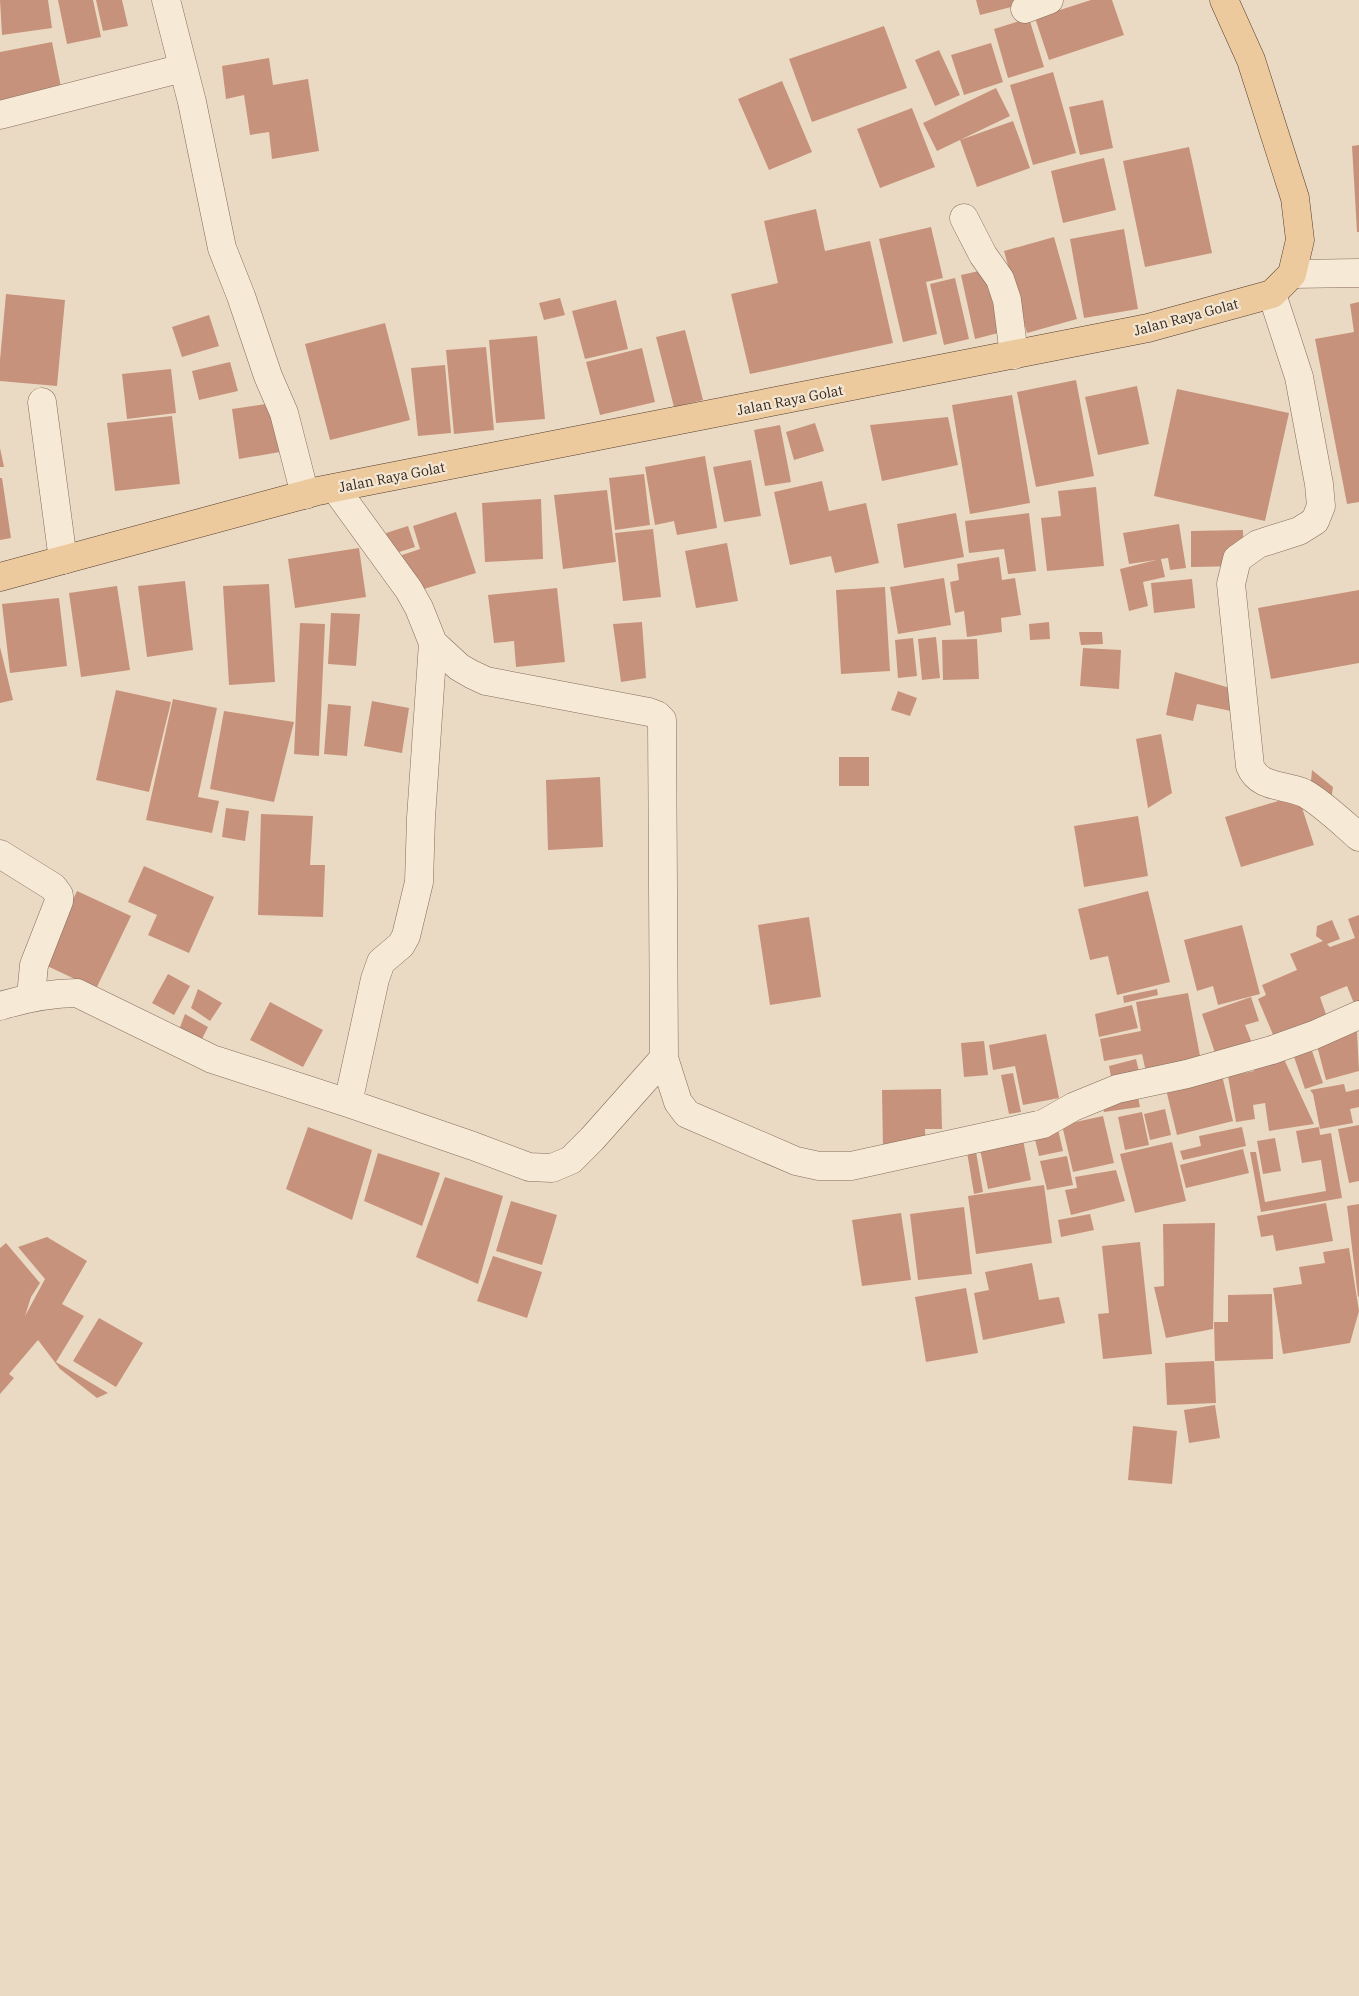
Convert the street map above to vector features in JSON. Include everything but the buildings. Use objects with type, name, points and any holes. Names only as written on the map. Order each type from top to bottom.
[{"type":"main road","points":[[1224,0],[1251,60],[1295,198],[1300,240],[1292,274]]},
{"type":"main road","name":"Jalan Raya Golat","points":[[0,577],[335,488],[1148,328],[1272,294],[1292,274]]},
{"type":"street","points":[[166,0],[183,68],[222,248],[241,296],[268,376],[284,413],[305,495]]},
{"type":"street","points":[[0,115],[183,68]]},
{"type":"street","points":[[964,218],[983,255],[1000,279],[1007,300],[1014,355]]},
{"type":"street","points":[[1292,274],[1359,273]]},
{"type":"street","points":[[1272,294],[1299,377],[1320,484],[1321,506],[1315,521],[1299,531],[1258,544],[1237,559],[1231,584],[1250,766],[1253,774],[1265,782],[1304,793],[1359,837]]},
{"type":"street","points":[[42,402],[63,560]]},
{"type":"street","points":[[335,488],[409,590],[419,608],[433,643],[459,667],[486,681],[649,712],[657,715],[662,720],[664,1058],[678,1102],[687,1114],[796,1161],[819,1166],[851,1166],[1043,1124],[1073,1107],[1117,1089],[1187,1074],[1272,1050],[1314,1035],[1359,1015]]},
{"type":"street","points":[[348,1102],[375,978],[381,962],[401,945],[406,936],[419,882],[421,818],[433,643]]},
{"type":"street","points":[[0,854],[53,887],[59,895],[59,901],[34,966],[31,996]]},
{"type":"street","points":[[0,1006],[31,996],[77,993],[212,1059],[348,1102],[529,1167],[552,1168],[571,1160],[664,1058]]}]
